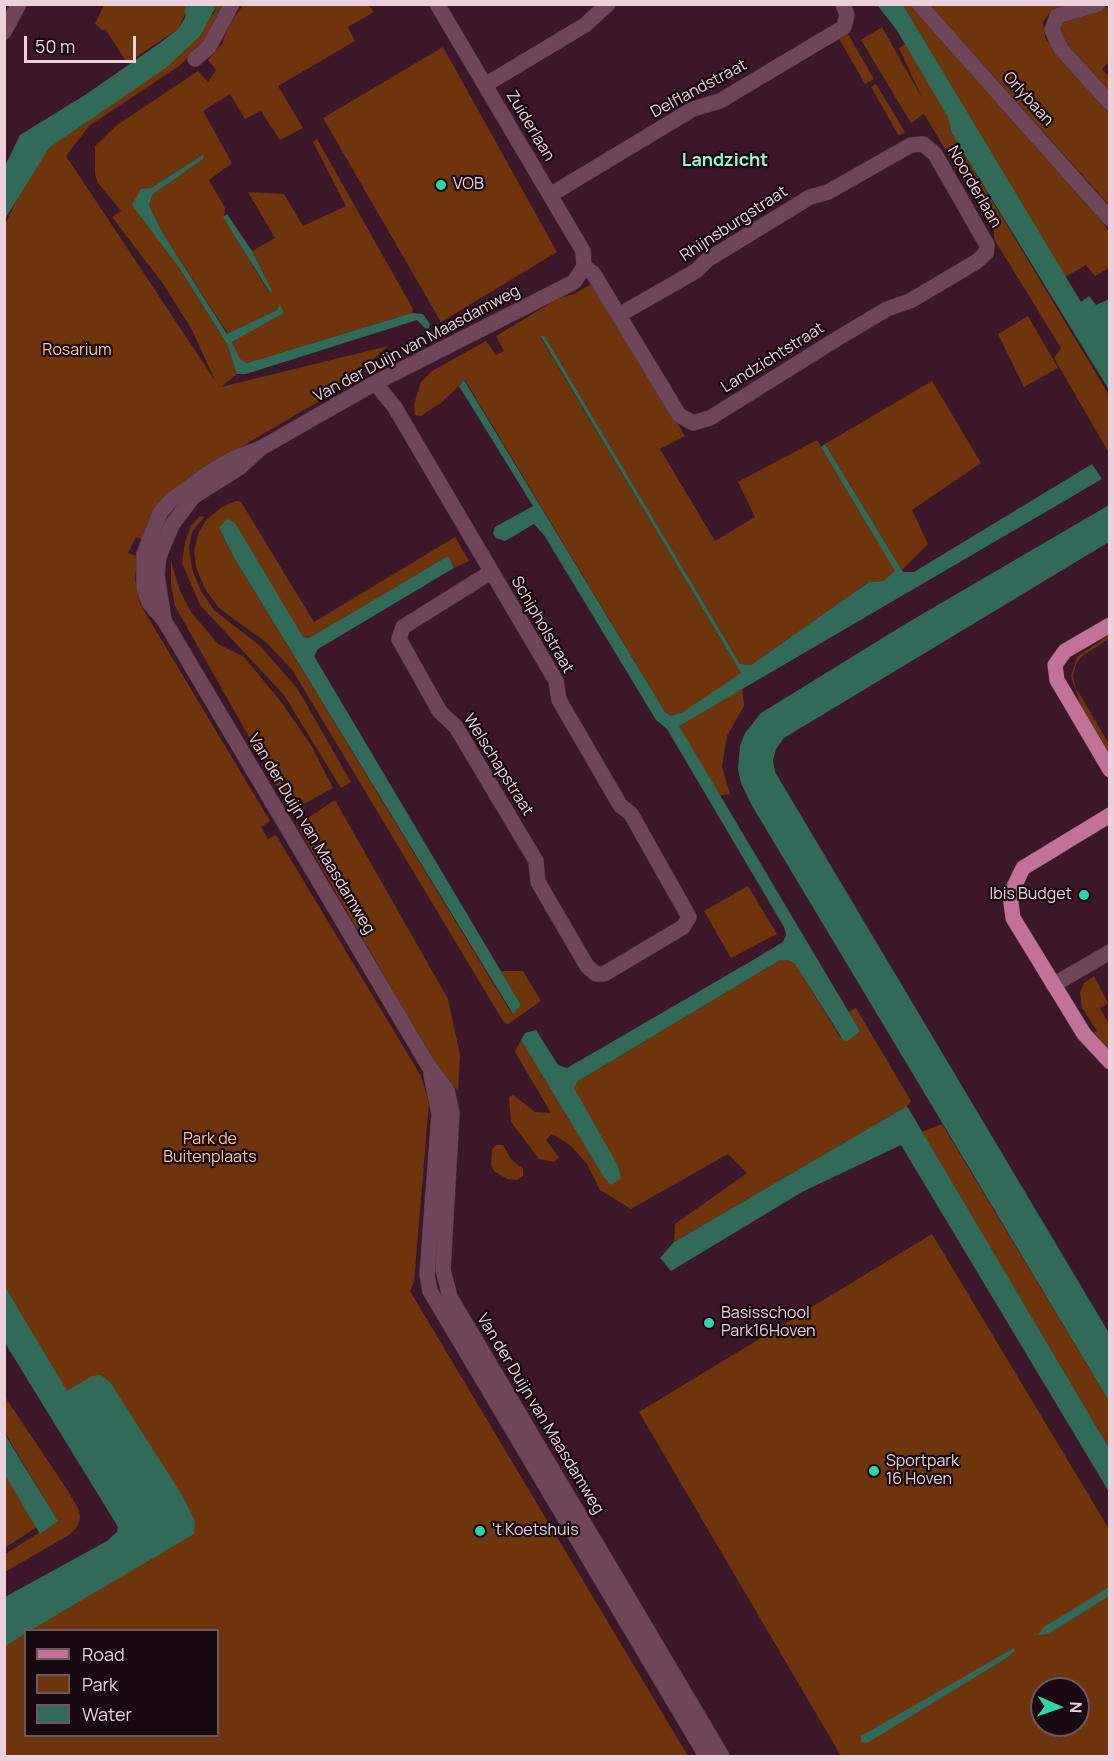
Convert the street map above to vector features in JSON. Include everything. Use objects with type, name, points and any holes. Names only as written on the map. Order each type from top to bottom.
[{"type":"main road","points":[[1110,625],[1065,651],[1055,665],[1057,680],[1110,770]]},
{"type":"main road","points":[[1110,815],[1023,868],[1016,877],[1010,895],[1013,918],[1053,985],[1084,1034],[1110,1062]]},
{"type":"street","points":[[4,32],[19,4]]},
{"type":"street","points":[[195,59],[209,47],[232,4]]},
{"type":"street","name":"Zuiderlaan","points":[[437,4],[583,251],[585,267]]},
{"type":"street","points":[[485,85],[585,25],[608,4]]},
{"type":"street","name":"Delflandstraat","points":[[550,195],[693,109],[720,101],[844,27],[847,15],[843,4]]},
{"type":"street","name":"Orlybaan","points":[[919,4],[1110,219]]},
{"type":"street","points":[[1098,4],[1057,16],[1052,30],[1061,49],[1110,103]]},
{"type":"street","name":"Noorderlaan","points":[[923,144],[936,154],[987,245],[986,253]]},
{"type":"street","name":"Rhijnsburgstraat","points":[[619,315],[696,271],[707,260],[810,197],[828,192],[911,145],[923,144]]},
{"type":"street","name":"Landzichtstraat","points":[[619,315],[679,416],[693,423],[710,418],[887,309],[910,302],[976,262],[986,253]]},
{"type":"street","points":[[585,267],[593,273],[619,315]]},
{"type":"street","name":"Van der Duijn van Maasdamweg","points":[[585,267],[574,282],[375,383],[261,448],[234,458],[171,500],[160,513],[151,532],[143,571],[144,588],[149,603],[164,620],[428,1065],[447,1090],[452,1113],[443,1259],[445,1283],[450,1297],[722,1756]]},
{"type":"street","name":"Schipholstraat","points":[[375,383],[393,406],[556,681],[559,700],[620,805],[631,814],[689,917],[683,927],[604,974]]},
{"type":"street","name":"Welschapstraat","points":[[491,572],[403,627],[399,639],[440,712],[456,727],[536,861],[538,882],[588,966],[596,974],[604,974]]},
{"type":"street","points":[[1053,985],[1110,952]]},
{"type":"street","name":"Van der Duijn van Maasdamweg","points":[[428,1065],[439,1114],[428,1274],[430,1291],[706,1756]]},
{"type":"green space","points":[[104,5],[186,5],[187,10],[178,29],[127,63],[106,30],[102,30],[95,24]]},
{"type":"green space","name":"Park de Buitenplaats","points":[[217,5],[226,5],[204,42],[179,66],[89,126],[66,156],[216,382],[192,330],[164,285],[112,217],[121,211],[98,183],[95,174],[95,146],[117,125],[198,71],[208,82],[216,70],[208,60],[222,44],[229,25],[243,5],[368,5],[374,12],[348,27],[355,41],[278,86],[303,128],[280,140],[261,111],[245,119],[230,94],[203,111],[232,163],[209,180],[225,208],[224,217],[269,293],[273,292],[252,251],[275,238],[248,192],[284,194],[303,226],[346,206],[313,142],[317,139],[413,309],[412,313],[247,363],[239,359],[232,342],[284,313],[280,305],[277,310],[228,334],[161,230],[149,205],[153,194],[203,159],[204,154],[151,188],[132,205],[180,269],[227,344],[237,374],[221,387],[388,346],[354,376],[355,380],[212,464],[144,540],[136,537],[128,553],[137,556],[135,580],[140,604],[270,821],[261,827],[268,839],[276,835],[421,1076],[429,1103],[414,1282],[410,1291],[688,1756],[5,1756],[5,1619],[139,1532],[5,1320],[5,224],[26,181],[49,148],[87,122],[214,13]]},
{"type":"green space","points":[[903,5],[911,5],[1103,223],[1109,232],[1109,268],[1095,276],[1086,265],[1065,277]]},
{"type":"green space","points":[[930,5],[1081,5],[1051,11],[1043,22],[1045,38],[1109,111],[1109,205]]},
{"type":"green space","points":[[1109,7],[1109,62],[1102,69],[1109,77],[1109,92],[1060,36],[1058,29],[1062,19]]},
{"type":"green space","points":[[882,27],[922,98],[899,48],[905,44],[949,117],[952,134],[1109,395],[1109,453],[1054,358],[1061,348],[994,239],[994,232],[926,117],[924,114],[911,123],[861,40]]},
{"type":"green space","points":[[844,33],[848,34],[874,79],[865,84],[838,37]]},
{"type":"green space","name":"VOB","points":[[443,47],[557,252],[441,322],[323,118]]},
{"type":"green space","points":[[876,84],[905,132],[899,136],[871,87]]},
{"type":"green space","points":[[593,283],[685,436],[660,449],[715,541],[755,517],[738,482],[817,440],[896,571],[883,581],[869,582],[751,665],[740,664],[544,335],[541,338],[741,673],[709,697],[671,716],[665,712],[465,380],[442,402],[421,416],[415,415],[414,404],[421,382],[432,371],[486,341],[496,355],[504,351],[496,336],[559,298],[574,294]]},
{"type":"green space","points":[[1028,316],[1058,368],[1024,387],[998,334]]},
{"type":"green space","points":[[932,381],[981,463],[912,510],[928,544],[902,570],[825,444]]},
{"type":"green space","points":[[236,501],[241,502],[314,622],[455,537],[469,561],[454,568],[448,556],[309,638],[303,637],[219,528],[233,556],[512,1014],[521,1005],[501,971],[523,971],[541,1001],[508,1024],[503,1021],[293,671],[267,643],[219,608],[205,589],[196,567],[194,550],[199,532],[206,520],[222,507]]},
{"type":"green space","points":[[200,516],[204,517],[192,532],[189,547],[192,569],[201,591],[214,610],[260,646],[297,688],[351,782],[341,788],[284,695],[200,605],[182,563],[185,542],[191,526]]},
{"type":"green space","points":[[171,561],[180,591],[191,612],[218,644],[244,657],[282,703],[311,745],[333,788],[291,811],[175,606],[171,585]]},
{"type":"green space","points":[[1109,635],[1109,639],[1082,656],[1076,664],[1073,676],[1075,686],[1109,744],[1109,756],[1077,702],[1079,700],[1071,676],[1077,657]]},
{"type":"green space","points":[[742,687],[744,706],[727,736],[722,766],[730,794],[718,796],[678,726]]},
{"type":"green space","points":[[335,800],[448,999],[460,1055],[458,1091],[433,1060],[297,825]]},
{"type":"green space","points":[[748,886],[777,934],[731,958],[704,911]]},
{"type":"green space","points":[[780,960],[788,960],[795,964],[840,1037],[860,1031],[848,1012],[856,1008],[911,1101],[907,1106],[674,1242],[675,1224],[747,1173],[728,1154],[631,1209],[600,1190],[587,1164],[570,1145],[552,1134],[546,1140],[559,1157],[554,1162],[539,1159],[511,1122],[509,1097],[513,1095],[535,1112],[551,1113],[515,1052],[521,1040],[603,1176],[573,1088],[578,1081]]},
{"type":"green space","points":[[1094,976],[1108,1003],[1100,1008],[1109,1024],[1109,1051],[1094,1032],[1097,1031],[1082,1008],[1080,993],[1084,983]]},
{"type":"green space","points":[[942,1124],[1109,1401],[1109,1448],[922,1132]]},
{"type":"green space","points":[[496,1145],[503,1145],[511,1159],[523,1169],[523,1176],[517,1180],[507,1179],[494,1171],[491,1164],[492,1150]]},
{"type":"green space","name":"Sportpark 16 Hoven","points":[[932,1234],[1109,1529],[1109,1756],[841,1756],[639,1412]]},
{"type":"green space","points":[[5,1397],[68,1491],[79,1510],[80,1518],[77,1527],[69,1535],[5,1572],[5,1554],[58,1521],[5,1433]]},
{"type":"green space","points":[[4,1458],[43,1523],[5,1548],[4,1548]]},
{"type":"water","points":[[186,5],[217,5],[200,36],[167,67],[49,148],[5,219],[5,166],[20,135],[85,95],[178,29],[185,18]]},
{"type":"water","points":[[877,5],[903,5],[1081,302],[1089,296],[1096,305],[1109,299],[1109,390],[952,134],[948,117],[896,29]]},
{"type":"water","points":[[204,154],[203,159],[153,194],[149,205],[161,230],[227,334],[277,310],[280,304],[284,313],[232,342],[240,359],[247,363],[412,313],[423,314],[430,324],[428,331],[417,320],[246,374],[237,374],[227,344],[180,269],[132,205],[141,189],[151,188]]},
{"type":"water","points":[[227,214],[252,251],[273,292],[270,293],[223,217]]},
{"type":"water","points":[[544,335],[740,664],[751,665],[869,582],[883,581],[895,571],[821,447],[825,444],[903,572],[914,572],[1092,464],[1102,479],[679,726],[860,1031],[848,1041],[843,1040],[795,964],[788,960],[780,960],[578,1081],[574,1088],[618,1166],[621,1178],[611,1185],[603,1176],[521,1040],[525,1033],[536,1030],[558,1065],[567,1068],[783,942],[786,935],[784,927],[667,729],[656,720],[544,535],[534,524],[505,541],[496,538],[493,533],[495,527],[533,506],[459,386],[464,380],[665,712],[671,716],[683,712],[741,673],[541,337]]},
{"type":"water","points":[[1109,505],[1109,542],[784,738],[776,749],[773,760],[775,772],[1109,1333],[1109,1401],[751,804],[741,783],[738,769],[740,746],[745,733],[761,713],[907,623]]},
{"type":"water","points":[[227,519],[235,523],[303,637],[309,638],[448,556],[454,568],[318,649],[314,656],[521,1005],[513,1014],[233,556],[219,528]]},
{"type":"water","points":[[907,1106],[1109,1448],[1109,1492],[901,1145],[802,1192],[671,1271],[660,1258],[674,1242]]},
{"type":"water","points":[[5,1287],[67,1391],[92,1376],[101,1375],[110,1382],[182,1495],[195,1521],[194,1534],[33,1629],[24,1629],[24,1635],[5,1646],[5,1597],[107,1541],[117,1532],[118,1527],[5,1343]]},
{"type":"water","points":[[4,1433],[58,1521],[40,1534],[5,1475]]},
{"type":"water","points":[[1109,1587],[1109,1596],[1048,1634],[1038,1635],[1044,1627]]},
{"type":"water","points":[[1014,1648],[1015,1651],[1008,1657],[867,1743],[861,1742],[861,1736]]},
{"type":"place","name":"VOB","points":[[441,185]]},
{"type":"place","name":"Ibis Budget","points":[[1084,895]]},
{"type":"place","name":"Basisschool Park16Hoven","points":[[709,1323]]},
{"type":"place","name":"Sportpark 16 Hoven","points":[[874,1471]]},
{"type":"place","name":"'t Koetshuis","points":[[480,1531]]},
{"type":"district","name":"Landzicht","points":[[725,161]]},
{"type":"park label","name":"Rosarium","points":[[77,351]]}]
